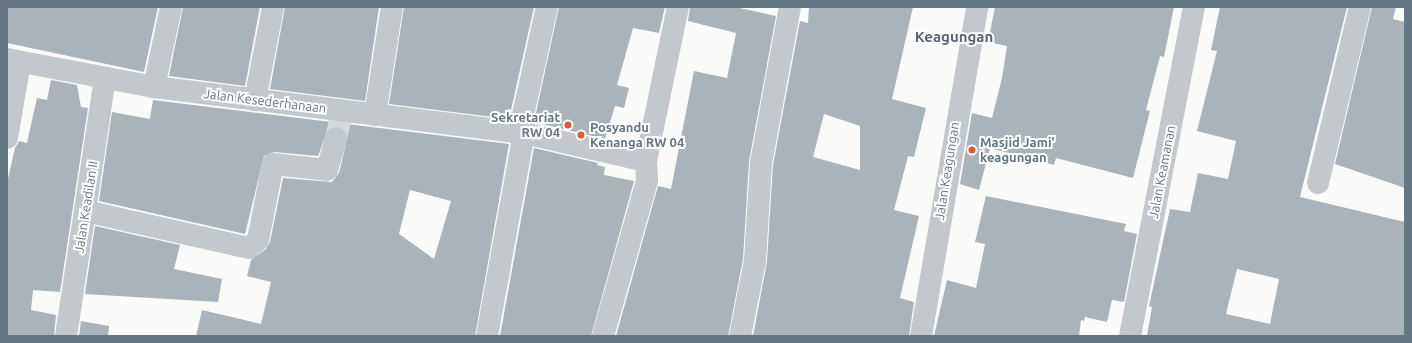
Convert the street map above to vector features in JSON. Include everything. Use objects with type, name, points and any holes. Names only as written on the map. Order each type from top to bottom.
[{"type":"street","points":[[154,87],[172,7]]},
{"type":"street","points":[[255,100],[273,7]]},
{"type":"street","points":[[375,114],[392,7]]},
{"type":"street","points":[[487,336],[522,133],[547,7]]},
{"type":"street","points":[[603,336],[647,180],[646,161],[678,7]]},
{"type":"street","points":[[740,336],[755,261],[761,163],[790,7]]},
{"type":"street","name":"Jalan Keagungan","points":[[921,336],[946,175],[978,7]]},
{"type":"street","name":"Jalan Keamanan","points":[[1130,336],[1194,7]]},
{"type":"street","points":[[1318,184],[1360,7]]},
{"type":"street","points":[[7,138],[14,61]]},
{"type":"street","name":"Jalan Kesederhanaan","points":[[14,61],[154,87],[522,133],[646,161]]},
{"type":"street","name":"Jalan Keadilan II","points":[[66,336],[105,78]]},
{"type":"street","points":[[85,211],[249,248],[258,240],[273,164],[326,170],[336,138]]},
{"type":"building","points":[[7,7],[158,7],[144,72],[7,43]]},
{"type":"building","points":[[183,7],[260,7],[245,86],[169,76]]},
{"type":"building","points":[[285,7],[379,7],[365,101],[270,89]]},
{"type":"building","points":[[404,7],[534,7],[509,119],[389,104]]},
{"type":"building","points":[[559,7],[665,7],[659,33],[633,28],[617,85],[629,88],[624,108],[615,106],[605,139],[534,122]]},
{"type":"building","points":[[690,7],[735,7],[776,16],[749,161],[743,259],[728,336],[616,336],[658,186],[671,189],[694,71],[727,78],[736,33],[688,21]]},
{"type":"building","points":[[809,7],[913,7],[892,99],[926,108],[914,157],[908,156],[894,210],[919,216],[900,298],[914,302],[909,336],[753,336],[767,262],[773,165],[800,21],[808,23]],"holes":[[[824,114],[860,126],[860,170],[813,157]]]},
{"type":"building","points":[[995,7],[1174,7],[1164,57],[1160,56],[1146,110],[1150,111],[1133,178],[1056,158],[1054,165],[990,148],[979,190],[960,184],[972,113],[992,118],[1002,78],[1007,46],[988,42]]},
{"type":"building","points":[[1220,7],[1347,7],[1300,197],[1405,222],[1405,336],[1147,336],[1152,307],[1149,306],[1170,209],[1190,212],[1198,173],[1228,179],[1236,141],[1197,131],[1217,51],[1211,50]],"holes":[[[1237,269],[1279,279],[1270,324],[1226,314]]]},
{"type":"building","points":[[1372,7],[1396,7],[1393,19],[1405,22],[1405,188],[1335,164]]},
{"type":"building","points":[[51,80],[77,85],[81,107],[88,108],[60,292],[33,290],[31,310],[56,315],[54,336],[7,336],[7,183],[15,148],[19,141],[27,143],[37,98],[47,100]]},
{"type":"building","points":[[153,100],[509,144],[475,336],[196,336],[202,310],[261,324],[271,282],[247,276],[251,260],[266,249],[270,242],[283,178],[332,182],[339,173],[348,135],[340,126],[328,129],[318,156],[274,152],[264,156],[245,234],[99,201],[112,112],[150,119]],"holes":[[[410,190],[451,201],[434,259],[399,234]]]},
{"type":"building","points":[[534,148],[598,163],[597,165],[605,167],[604,175],[634,181],[591,336],[500,336]]},
{"type":"building","points":[[986,196],[1126,224],[1124,231],[1137,234],[1124,302],[1112,300],[1107,322],[1085,317],[1084,321],[1081,320],[1079,336],[934,336],[947,280],[976,288],[985,244],[975,242]]},
{"type":"building","points":[[95,226],[180,245],[174,269],[222,279],[218,302],[85,294]]},
{"type":"building","points":[[81,321],[109,326],[108,336],[79,336]]},
{"type":"tunnel","points":[[336,138],[342,111]]},
{"type":"place","name":"Sekretariat RW 04","points":[[568,125]]},
{"type":"place","name":"Posyandu Kenanga RW 04","points":[[581,135]]},
{"type":"place","name":"Masjid Jami' keagungan","points":[[972,150]]},
{"type":"district","name":"Keagungan","points":[[954,37]]}]
